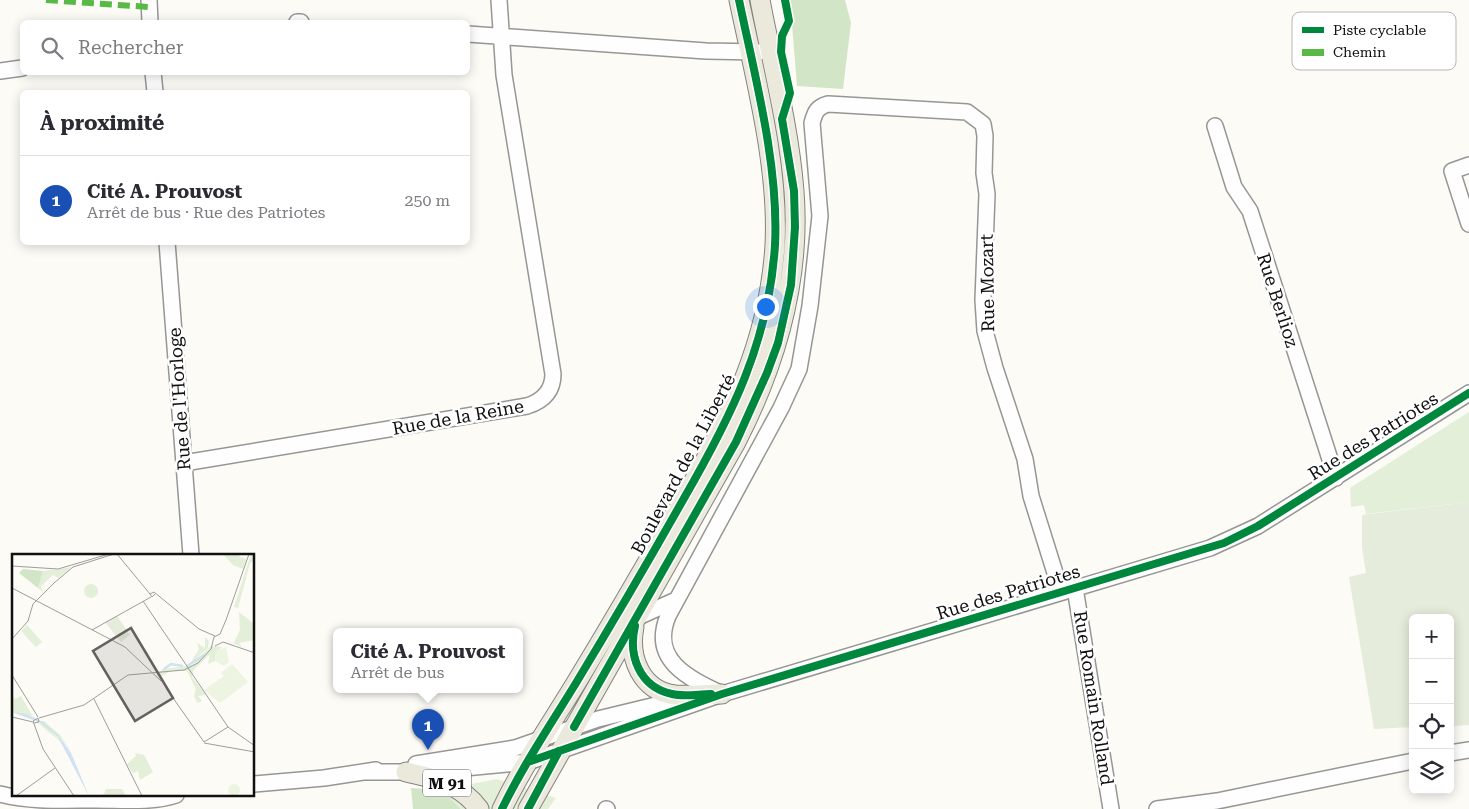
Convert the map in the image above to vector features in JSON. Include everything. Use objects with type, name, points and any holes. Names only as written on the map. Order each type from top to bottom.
[{"type":"main road","name":"Boulevard de la Liberté","points":[[502,809],[528,762],[630,594],[704,463],[738,397],[757,346],[771,288],[775,218],[770,163],[739,0]]},
{"type":"main road","name":"Boulevard de la Liberté","points":[[528,809],[748,417],[768,373],[785,314],[794,256],[794,190],[760,0]]},
{"type":"main road","name":"M 91","points":[[636,618],[632,638],[634,656],[640,672],[651,684],[674,694],[722,694]]},
{"type":"main road","name":"M 91","points":[[406,772],[431,777],[455,787],[471,798],[479,809]]},
{"type":"street","points":[[149,0],[150,20]]},
{"type":"street","name":"Rue de la Reine","points":[[184,463],[527,406],[542,400],[548,392],[552,383],[553,369],[504,75],[499,0]]},
{"type":"street","points":[[470,34],[770,52]]},
{"type":"street","points":[[0,72],[20,68]]},
{"type":"street","points":[[153,75],[155,90]]},
{"type":"street","name":"Rue Mozart","points":[[676,600],[781,408],[799,369],[811,296],[820,216],[812,123],[815,112],[819,107],[828,104],[967,112],[983,124],[985,136],[984,173],[987,194],[984,300],[986,331],[995,368],[1024,459],[1031,496],[1068,590]]},
{"type":"street","name":"Rue Berlioz","points":[[1215,126],[1234,187],[1250,211],[1336,478]]},
{"type":"street","points":[[1469,165],[1452,171],[1469,224]]},
{"type":"street","name":"Rue de l'Horloge","points":[[167,245],[191,554]]},
{"type":"street","name":"Rue des Patriotes","points":[[368,772],[406,772],[528,762],[559,752],[595,736],[722,694],[1224,543],[1250,531],[1469,393]]},
{"type":"street","name":"Rue Romain Rolland","points":[[1068,590],[1111,809]]},
{"type":"street","points":[[636,618],[676,600]]},
{"type":"street","points":[[676,600],[663,632],[668,655],[678,669],[688,677],[722,694]]},
{"type":"street","name":"Rue des Patriotes","points":[[255,784],[368,772],[514,748],[542,740],[574,727],[651,705],[722,694]]},
{"type":"street","points":[[542,740],[555,744],[559,752]]},
{"type":"street","points":[[1454,752],[1469,750]]},
{"type":"street","points":[[1157,809],[1217,801],[1409,762]]},
{"type":"street","points":[[0,794],[30,800],[156,800],[172,796]]},
{"type":"green space","points":[[790,0],[845,0],[851,23],[843,89],[797,86]]},
{"type":"green space","points":[[1469,412],[1469,502],[1366,514],[1364,505],[1351,507],[1350,488]]},
{"type":"green space","points":[[1469,502],[1469,725],[1454,726],[1454,614],[1409,614],[1409,727],[1374,729],[1349,577],[1366,573],[1362,548],[1362,515]]},
{"type":"green space","points":[[497,779],[556,798],[548,809],[461,809],[442,790]]},
{"type":"green space","points":[[411,788],[442,790],[461,809],[413,809]]},
{"type":"marked path","points":[[46,0],[149,7]]},
{"type":"cycle path","points":[[502,809],[528,761],[617,615],[717,439],[745,378],[756,346],[765,314],[771,280],[775,245],[775,215],[770,153],[739,0]]},
{"type":"cycle path","points":[[574,727],[736,442],[767,373],[778,343],[791,285],[795,227],[794,191],[782,119],[790,93],[781,52],[782,36],[789,21],[785,0]]},
{"type":"cycle path","points":[[528,762],[722,694],[1224,543],[1258,526],[1469,393]]},
{"type":"cycle path","points":[[635,626],[633,637],[635,658],[638,668],[651,684],[661,690],[677,695],[711,694]]},
{"type":"cycle path","points":[[528,809],[559,751]]},
{"type":"place","name":"Cité A. Prouvost","points":[[428,750]]}]
